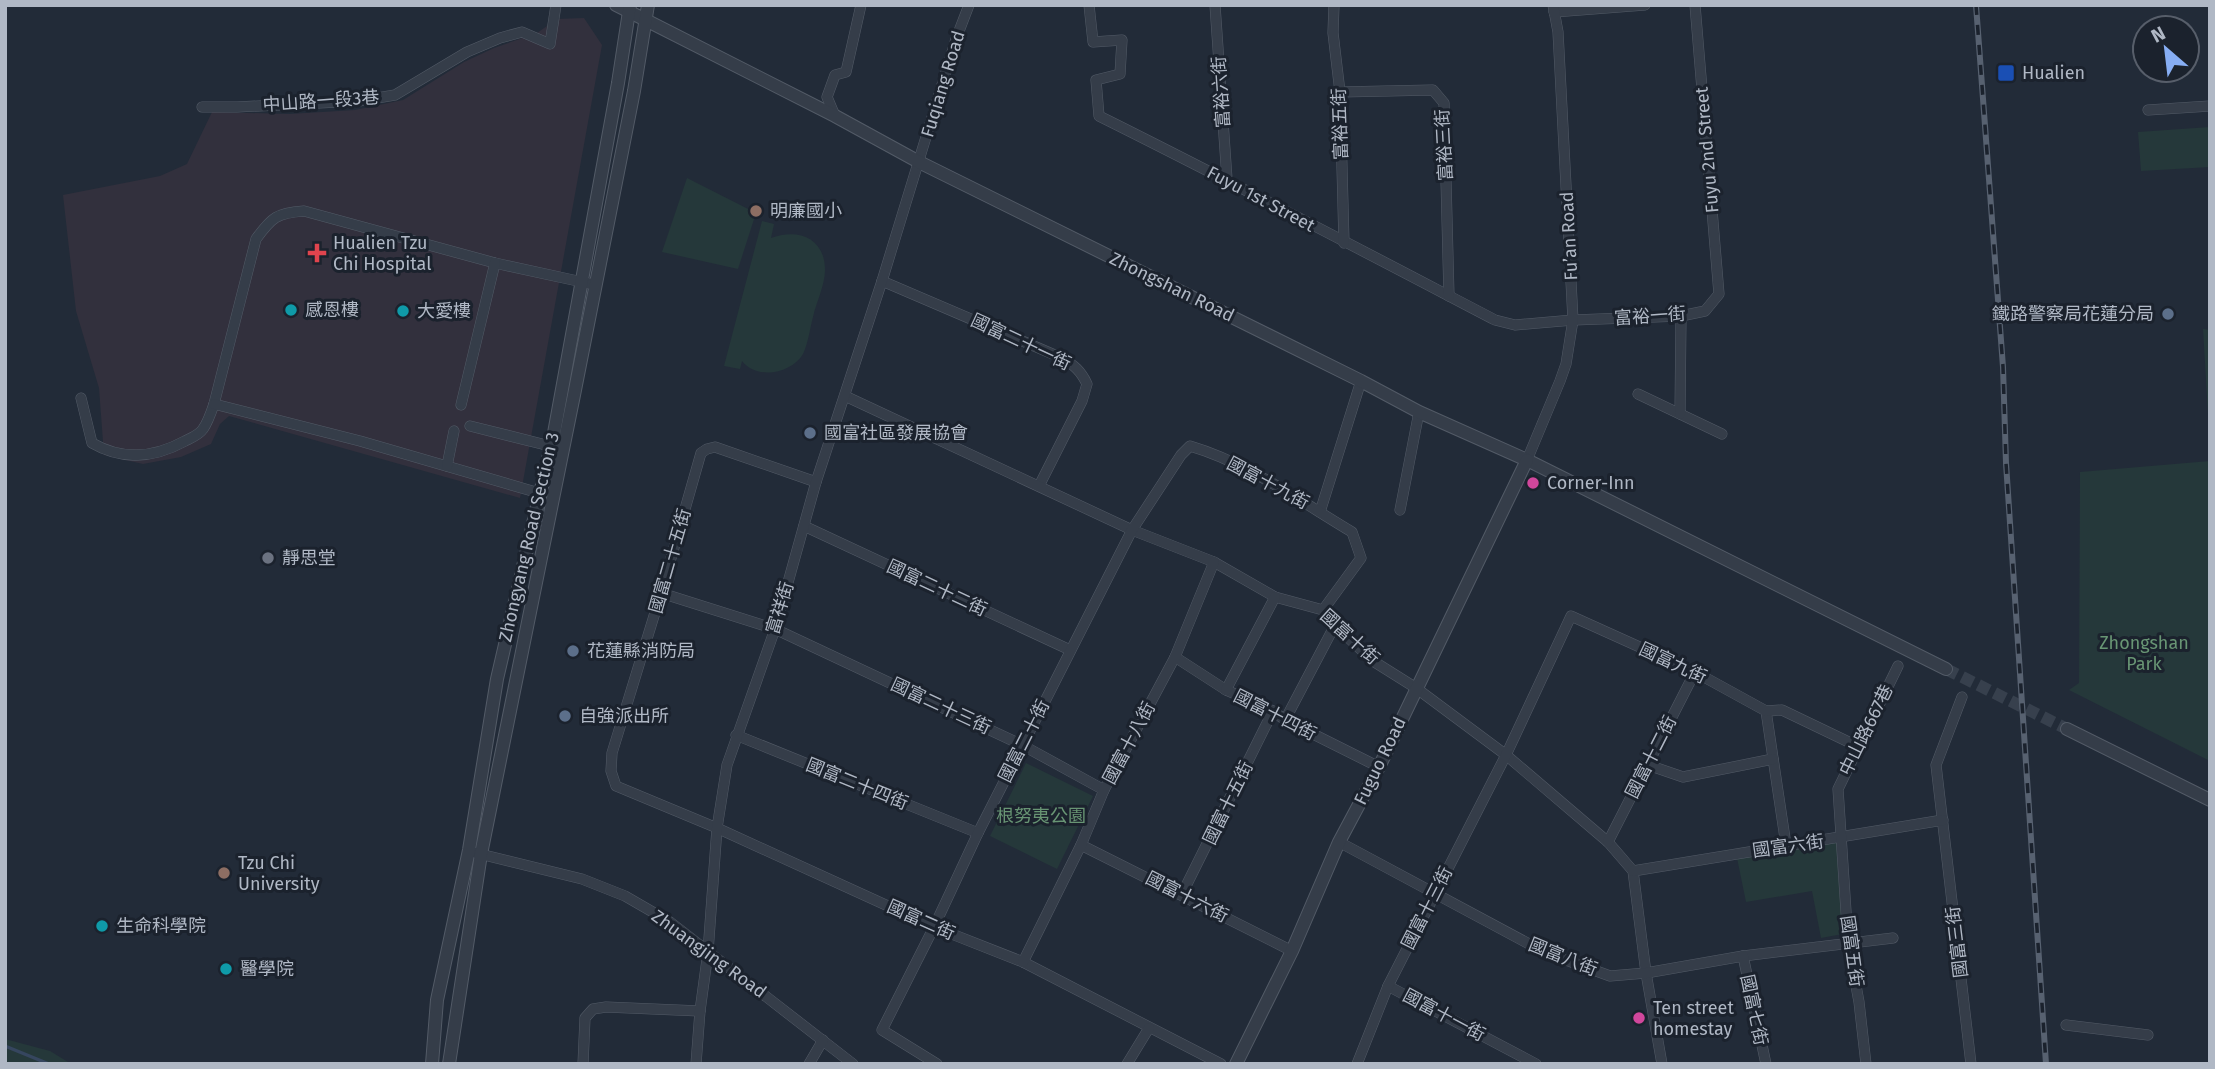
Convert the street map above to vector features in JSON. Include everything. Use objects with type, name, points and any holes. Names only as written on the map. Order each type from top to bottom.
[{"type":"street","name":"中山路一段3巷","points":[[202,107],[348,102],[394,95],[467,52],[500,38],[522,32],[550,44],[556,5]]},
{"type":"street","name":"Zhongshan Road","points":[[615,5],[629,8],[646,20],[919,162],[1419,412],[1527,460],[1946,669]]},
{"type":"street","name":"Zhongyang Road Section 3","points":[[432,1064],[438,1000],[475,852],[648,5]]},
{"type":"street","points":[[835,116],[827,97],[835,75],[846,72],[861,5]]},
{"type":"street","name":"Fuqiang Road","points":[[919,162],[969,5]]},
{"type":"street","name":"Fuyu 1st Street","points":[[1089,5],[1093,42],[1122,40],[1121,74],[1096,80],[1099,116],[1227,179],[1344,243],[1504,324],[1573,320]]},
{"type":"street","name":"富裕六街","points":[[1215,5],[1227,179]]},
{"type":"street","name":"富裕五街","points":[[1334,5],[1333,33],[1340,92],[1344,243]]},
{"type":"street","points":[[1553,8],[1645,5]]},
{"type":"street","name":"Fuyu 2nd Street","points":[[1695,5],[1719,294]]},
{"type":"street","name":"Zhongyang Road Section 3","points":[[589,284],[629,8]]},
{"type":"street","name":"Fu’an Road","points":[[1527,460],[1566,364],[1573,320],[1558,32],[1553,8]]},
{"type":"street","name":"富裕三街","points":[[1340,92],[1433,90],[1444,103],[1449,296]]},
{"type":"street","points":[[2148,110],[2210,106]]},
{"type":"street","name":"富祥街","points":[[696,1064],[717,828],[727,765],[775,629],[816,482],[919,162]]},
{"type":"street","points":[[81,398],[92,443],[109,453],[141,457],[175,446],[201,432],[209,420],[214,404],[256,239],[268,222],[282,212],[304,211],[495,263],[589,284]]},
{"type":"street","points":[[461,405],[495,263]]},
{"type":"street","name":"國富二十一街","points":[[882,281],[1062,358],[1082,374],[1087,384],[1082,401],[1039,486]]},
{"type":"street","name":"富裕一街","points":[[1573,320],[1681,316],[1705,311],[1719,294]]},
{"type":"street","points":[[1680,414],[1681,316]]},
{"type":"street","points":[[1320,512],[1361,381]]},
{"type":"street","points":[[1638,394],[1722,434]]},
{"type":"street","name":"國富十街","points":[[845,396],[1132,530],[1214,562],[1275,597],[1324,610],[1335,625],[1373,661],[1416,688],[1506,755],[1608,842],[1633,871]]},
{"type":"street","points":[[214,404],[539,493]]},
{"type":"street","points":[[1400,509],[1419,412]]},
{"type":"street","points":[[470,426],[557,447]]},
{"type":"street","points":[[447,466],[454,431]]},
{"type":"street","name":"國富十九街","points":[[1132,530],[1181,455],[1190,446],[1205,450],[1269,482],[1352,532],[1361,558],[1324,610]]},
{"type":"street","name":"Zhongyang Road Section 3","points":[[449,1064],[497,679],[539,493],[557,447]]},
{"type":"street","name":"國富二十五街","points":[[616,786],[611,772],[612,753],[701,453],[715,447],[816,482]]},
{"type":"street","name":"Fuguo Road","points":[[1236,1064],[1292,950],[1339,842],[1379,767],[1527,460]]},
{"type":"street","name":"國富二十二街","points":[[804,526],[1070,650]]},
{"type":"street","name":"國富二十街","points":[[937,1064],[882,1030],[1022,745],[1132,530]]},
{"type":"street","name":"國富十八街","points":[[1023,962],[1081,845],[1104,790],[1175,657],[1214,562]]},
{"type":"street","name":"國富二十三街","points":[[661,593],[775,629],[1022,745],[1104,790]]},
{"type":"street","points":[[1226,690],[1275,597]]},
{"type":"street","name":"國富十三街","points":[[1357,1064],[1388,986],[1506,755],[1571,616],[1578,619]]},
{"type":"street","name":"國富九街","points":[[1578,619],[1695,672],[1766,711],[1782,709],[1857,746]]},
{"type":"street","points":[[1285,720],[1335,625]]},
{"type":"street","name":"國富十四街","points":[[1175,657],[1226,690],[1273,711],[1285,720],[1379,767]]},
{"type":"street","name":"中山路667巷","points":[[1841,838],[1838,789],[1898,666]]},
{"type":"street","name":"國富十二街","points":[[1608,842],[1695,672]]},
{"type":"street","name":"國富三街","points":[[1962,697],[1936,765],[1971,1064]]},
{"type":"street","name":"國富十五街","points":[[1182,894],[1273,711]]},
{"type":"street","points":[[1766,711],[1786,845]]},
{"type":"street","points":[[2067,729],[2210,800]]},
{"type":"street","name":"國富二十四街","points":[[736,735],[978,833]]},
{"type":"street","points":[[1648,765],[1683,777],[1773,759]]},
{"type":"street","name":"國富二街","points":[[616,786],[717,828],[934,927],[1023,962],[1221,1064]]},
{"type":"street","name":"國富六街","points":[[1633,871],[1943,820]]},
{"type":"street","name":"國富五街","points":[[1841,838],[1848,942],[1859,1002],[1866,1064]]},
{"type":"street","name":"國富八街","points":[[1339,842],[1544,952],[1610,976],[1892,938]]},
{"type":"street","name":"國富十六街","points":[[1081,845],[1292,950]]},
{"type":"street","name":"Zhuangjing Road","points":[[475,852],[582,879],[625,896],[670,922],[853,1064]]},
{"type":"street","points":[[1633,871],[1646,973],[1662,1064]]},
{"type":"street","name":"國富七街","points":[[1743,956],[1766,1064]]},
{"type":"street","name":"國富十一街","points":[[1388,986],[1536,1064]]},
{"type":"street","points":[[583,1064],[585,1018],[593,1009],[606,1007],[700,1011]]},
{"type":"street","points":[[2066,1025],[2147,1035]]},
{"type":"street","points":[[1127,1064],[1149,1028]]},
{"type":"street","points":[[809,1064],[823,1040]]},
{"type":"shaded area","name":"Hualien Tzu Chi Hospital","points":[[584,18],[602,45],[520,498],[229,416],[220,424],[211,444],[181,457],[143,464],[104,455],[99,388],[76,311],[63,195],[160,176],[187,164],[212,112],[289,114],[355,110],[403,100],[464,62],[537,33],[557,19]]},
{"type":"green space","points":[[2210,127],[2210,167],[2141,171],[2138,132]]},
{"type":"green space","points":[[687,178],[756,213],[738,269],[662,252]]},
{"type":"green space","points":[[762,221],[774,224],[771,238],[800,235],[815,243],[824,259],[825,270],[803,354],[791,366],[774,372],[756,371],[742,361],[740,369],[724,366]]},
{"type":"green space","points":[[2203,329],[2210,330],[2210,449]]},
{"type":"green space","name":"Zhongshan Park","points":[[2210,461],[2210,761],[2069,690],[2079,683],[2080,472]]},
{"type":"green space","name":"根努夷公園","points":[[1026,763],[1093,796],[1057,869],[990,836]]},
{"type":"green space","points":[[1839,842],[1848,933],[1821,938],[1812,891],[1746,902],[1737,858]]},
{"type":"green space","points":[[5,1039],[50,1051],[68,1064],[5,1064]]},
{"type":"waterway","points":[[5,1046],[49,1064]]},
{"type":"tunnel","points":[[1946,669],[2067,729]]},
{"type":"railway","points":[[1976,5],[2003,367],[2006,463],[2046,1064]]},
{"type":"place","name":"Hualien","points":[[2006,73]]},
{"type":"place","name":"明廉國小","points":[[756,211]]},
{"type":"place","name":"Hualien Tzu Chi Hospital","points":[[317,253]]},
{"type":"place","name":"感恩樓","points":[[291,310]]},
{"type":"place","name":"大愛樓","points":[[403,311]]},
{"type":"place","name":"鐵路警察局花蓮分局","points":[[2168,314]]},
{"type":"place","name":"國富社區發展協會","points":[[810,433]]},
{"type":"place","name":"Corner-Inn","points":[[1533,483]]},
{"type":"place","name":"靜思堂","points":[[268,558]]},
{"type":"place","name":"花蓮縣消防局","points":[[573,651]]},
{"type":"place","name":"自強派出所","points":[[565,716]]},
{"type":"place","name":"Tzu Chi University","points":[[224,873]]},
{"type":"place","name":"生命科學院","points":[[102,926]]},
{"type":"place","name":"醫學院","points":[[226,969]]},
{"type":"place","name":"Ten street homestay","points":[[1639,1018]]}]
